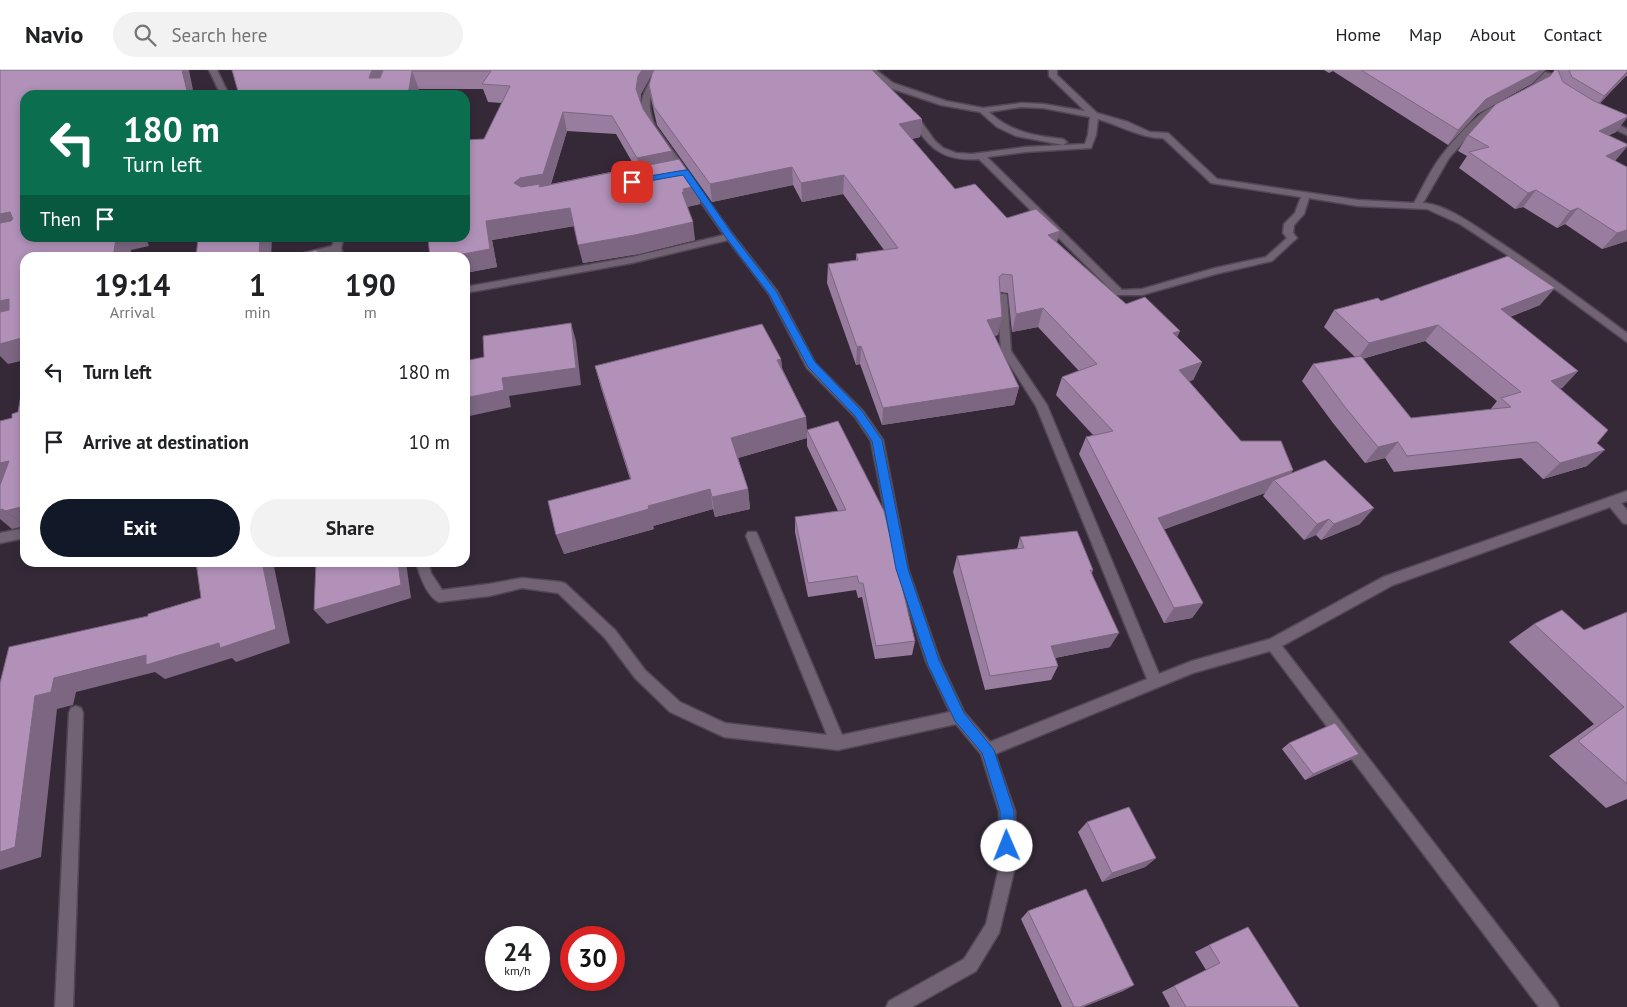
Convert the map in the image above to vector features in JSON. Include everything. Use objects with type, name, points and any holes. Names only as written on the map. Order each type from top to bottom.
[{"type":"street","points":[[213,70],[223,90]]},
{"type":"street","points":[[660,70],[646,98],[645,111],[651,126],[680,173],[773,293],[811,365],[859,414],[877,440],[902,569],[932,661],[959,717],[987,750],[1007,811],[1008,863],[993,927],[970,965],[895,1007]]},
{"type":"street","points":[[871,70],[890,85],[928,139],[941,150],[959,156],[981,156],[1004,152],[1088,146]]},
{"type":"street","points":[[1053,70],[1053,76],[1094,115]]},
{"type":"street","points":[[1524,94],[1535,88],[1547,74]]},
{"type":"street","points":[[890,85],[944,103],[983,110],[1021,105],[1043,106],[1094,115],[1125,124],[1149,135],[1164,135],[1214,180],[1358,203],[1429,206],[1463,222],[1521,260],[1627,338]]},
{"type":"street","points":[[1417,206],[1445,157],[1481,117],[1510,102]]},
{"type":"street","points":[[983,110],[998,124],[1021,136],[1088,146]]},
{"type":"street","points":[[1088,146],[1092,135],[1094,115]]},
{"type":"street","points":[[1594,117],[1627,132]]},
{"type":"street","points":[[981,156],[1120,293],[1142,292],[1215,271],[1270,259],[1292,238],[1288,233],[1289,224],[1299,214],[1306,195]]},
{"type":"street","points":[[470,289],[632,260],[730,237]]},
{"type":"street","points":[[1002,296],[1006,351],[1041,405],[1155,682]]},
{"type":"street","points":[[987,750],[1192,667],[1273,644],[1388,581],[1627,496]]},
{"type":"street","points":[[1613,502],[1627,519]]},
{"type":"street","points":[[0,538],[20,534]]},
{"type":"street","points":[[752,536],[838,743]]},
{"type":"street","points":[[423,567],[425,574],[439,596],[489,590],[522,583],[561,588],[610,634],[640,674],[675,707],[724,730],[838,743],[959,717]]},
{"type":"street","points":[[1273,644],[1550,1007]]},
{"type":"street","points":[[64,1007],[76,713]]},
{"type":"building","points":[[0,70],[182,70],[187,90],[20,90],[20,242],[115,242],[114,252],[20,252],[20,338],[0,344],[0,312],[9,310],[9,299],[0,301],[0,223],[13,219],[10,212],[0,214]]},
{"type":"building","points":[[232,70],[372,70],[369,78],[380,78],[383,70],[642,70],[638,76],[636,89],[643,109],[672,151],[637,158],[612,116],[563,112],[543,174],[520,178],[514,183],[521,187],[540,184],[539,187],[679,159],[698,186],[683,189],[684,192],[682,192],[693,222],[578,245],[570,208],[486,221],[490,249],[470,253],[429,252],[428,242],[470,242],[470,140],[484,139],[510,86],[482,84],[491,71],[412,71],[409,90],[238,90]]},
{"type":"building","points":[[654,70],[872,70],[922,119],[899,124],[955,189],[975,184],[1007,218],[1036,209],[1060,231],[1048,235],[1126,304],[1145,297],[1180,331],[1173,333],[1202,362],[1179,370],[1241,441],[1281,441],[1293,470],[1158,518],[1203,603],[1174,608],[1086,437],[1113,431],[1062,377],[1097,364],[1043,308],[1016,314],[1012,275],[1002,274],[999,277],[1002,317],[987,320],[1019,387],[883,408],[861,346],[857,347],[828,264],[858,260],[856,254],[898,248],[844,175],[801,183],[792,167],[710,184],[654,107],[649,85]]},
{"type":"building","points":[[1361,70],[1541,70],[1486,99],[1458,130]]},
{"type":"building","points":[[1555,70],[1558,70],[1563,82],[1594,101],[1627,115],[1627,117],[1599,131],[1627,144],[1627,146],[1606,156],[1627,167],[1627,230],[1617,233],[1578,208],[1570,211],[1536,190],[1528,193],[1469,152],[1489,147],[1468,135],[1496,104],[1550,76]]},
{"type":"building","points":[[1569,70],[1627,70],[1627,72],[1604,96],[1572,77]]},
{"type":"building","points":[[198,242],[260,242],[259,252],[197,252]]},
{"type":"building","points":[[1508,256],[1555,288],[1501,309],[1578,371],[1551,381],[1608,430],[1597,443],[1605,450],[1560,463],[1537,442],[1407,456],[1398,442],[1378,447],[1313,364],[1361,356],[1411,418],[1511,407],[1501,398],[1521,392],[1438,325],[1369,343],[1334,310],[1378,298],[1381,301]]},
{"type":"building","points":[[571,323],[576,368],[502,378],[504,390],[470,397],[470,360],[484,357],[483,336]]},
{"type":"building","points":[[762,324],[781,359],[777,360],[806,417],[731,438],[748,489],[712,497],[710,489],[648,506],[649,509],[556,535],[548,501],[631,479],[595,366]]},
{"type":"building","points":[[20,401],[20,507],[5,511],[3,509],[0,510],[0,485],[9,461],[0,463],[0,421],[12,418],[12,414],[18,412]]},
{"type":"building","points":[[838,421],[884,511],[915,641],[876,646],[863,583],[859,583],[857,576],[808,583],[795,517],[846,510],[807,430]]},
{"type":"building","points":[[1325,460],[1374,508],[1334,524],[1329,519],[1317,524],[1274,480]]},
{"type":"building","points":[[1077,531],[1093,570],[1090,570],[1119,633],[1051,646],[1058,666],[990,676],[957,556],[1024,548],[1020,537]]},
{"type":"building","points":[[197,567],[263,567],[276,629],[220,648],[219,643],[146,665],[146,655],[54,678],[51,692],[35,696],[15,847],[0,852],[0,683],[9,647],[148,616],[148,614],[201,598]]},
{"type":"building","points":[[316,567],[399,567],[401,585],[314,610]]},
{"type":"building","points":[[1562,610],[1584,630],[1627,612],[1627,784],[1578,741],[1624,707],[1534,624]]},
{"type":"building","points":[[1335,723],[1359,754],[1313,774],[1289,743]]},
{"type":"building","points":[[1129,807],[1156,858],[1112,873],[1087,822]]},
{"type":"building","points":[[1086,889],[1134,985],[1080,1007],[1074,1007],[1028,911]]},
{"type":"building","points":[[1248,927],[1299,1007],[1186,1007],[1174,986],[1220,963],[1209,945]]},
{"type":"route","points":[[632,182],[685,172],[730,237],[773,293],[811,365],[859,414],[877,440],[902,569],[932,661],[959,717],[987,750],[1007,811],[1007,846]]}]
